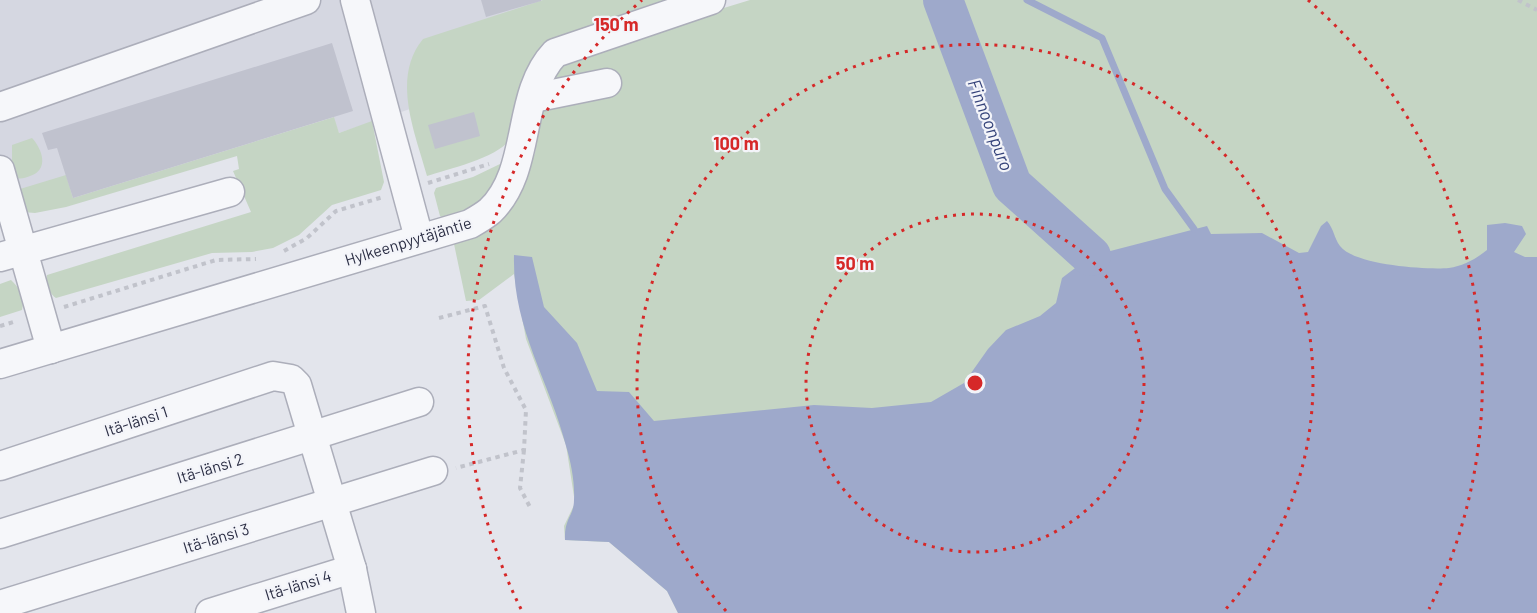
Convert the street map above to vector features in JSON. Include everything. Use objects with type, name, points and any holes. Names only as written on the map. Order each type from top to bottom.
[{"type":"street","points":[[0,107],[306,0]]},
{"type":"street","points":[[355,0],[419,238]]},
{"type":"street","name":"Hylkeenpyytäjäntie","points":[[0,364],[470,224],[489,212],[511,178],[532,98],[545,64],[555,53],[711,0]]},
{"type":"street","points":[[532,98],[607,83]]},
{"type":"street","points":[[0,170],[11,254],[41,314],[51,349]]},
{"type":"street","points":[[11,254],[230,192]]},
{"type":"street","name":"Itä-länsi 1","points":[[0,466],[273,376],[291,379],[297,385],[313,436]]},
{"type":"street","name":"Itä-länsi 2","points":[[0,534],[419,402]]},
{"type":"street","points":[[313,436],[352,569],[361,613]]},
{"type":"street","name":"Itä-länsi 3","points":[[0,605],[331,502],[443,470]]},
{"type":"street","name":"Itä-länsi 4","points":[[210,613],[352,569]]},
{"type":"path","points":[[1518,0],[1537,10]]},
{"type":"path","points":[[280,253],[307,238],[336,212],[517,156]]},
{"type":"path","points":[[0,326],[216,260],[262,257]]},
{"type":"path","points":[[440,318],[485,306],[504,368],[526,410],[520,488],[531,510]]},
{"type":"path","points":[[443,470],[524,450]]},
{"type":"shaded area","points":[[0,0],[603,0],[413,108],[339,133],[333,117],[73,198],[71,192],[0,214]]},
{"type":"green space","points":[[543,0],[674,0],[556,37],[530,61],[520,91],[513,133],[505,145],[485,157],[427,176],[409,106],[408,71],[413,54],[423,39]]},
{"type":"green space","points":[[750,0],[1537,0],[1537,346],[678,613],[667,591],[609,542],[565,540],[564,526],[575,503],[566,445],[526,339],[514,274],[479,300],[466,301],[454,244],[513,207],[535,153],[541,109],[561,61],[603,45]]},
{"type":"green space","points":[[334,117],[339,133],[372,121],[384,182],[381,190],[332,205],[299,235],[273,248],[252,252],[212,253],[56,298],[50,291],[47,275],[251,212],[233,171],[239,169],[237,156],[66,207],[35,213],[23,212],[20,189],[66,175],[73,198]]},
{"type":"green space","points":[[32,138],[39,148],[42,165],[36,173],[25,178],[16,178],[12,169],[12,145]]},
{"type":"green space","points":[[500,164],[504,166],[478,208],[444,218],[440,216],[434,193],[436,188],[473,177]]},
{"type":"green space","points":[[11,280],[21,294],[22,310],[0,317],[0,284]]},
{"type":"water","points":[[1327,221],[1340,246],[1360,258],[1391,265],[1424,268],[1454,267],[1464,264],[1487,250],[1487,225],[1505,223],[1522,226],[1526,234],[1514,252],[1525,257],[1537,257],[1537,613],[678,613],[667,591],[609,542],[565,540],[566,527],[574,505],[572,473],[559,422],[525,330],[515,281],[514,255],[532,257],[544,307],[577,343],[597,391],[629,392],[654,421],[814,405],[872,408],[931,402],[964,383],[988,349],[1006,330],[1040,316],[1056,303],[1062,278],[1091,256],[1207,226],[1211,234],[1262,233],[1299,253],[1308,252],[1321,226]]},
{"type":"building","points":[[481,0],[541,0],[541,1],[486,17]]},
{"type":"building","points":[[332,43],[353,111],[73,198],[57,148],[48,150],[42,133]]},
{"type":"building","points":[[474,112],[480,136],[435,149],[428,125]]},
{"type":"waterway","name":"Finnoonpuro","points":[[943,0],[1012,185],[1091,256]]},
{"type":"waterway","points":[[1027,0],[1102,38],[1165,189],[1194,229]]}]
